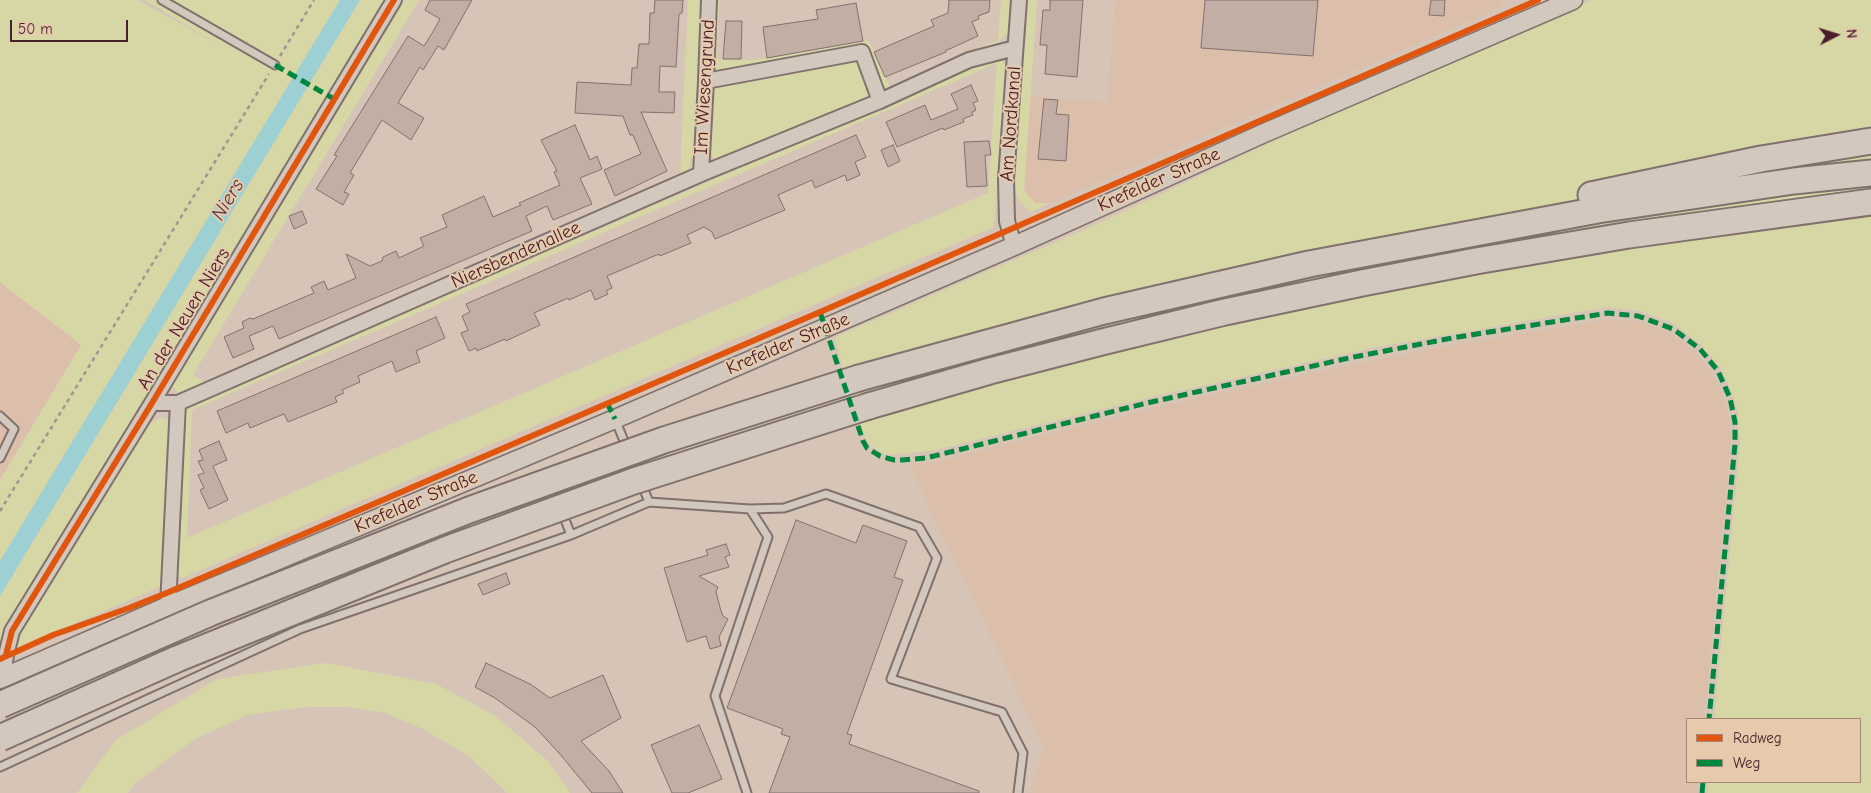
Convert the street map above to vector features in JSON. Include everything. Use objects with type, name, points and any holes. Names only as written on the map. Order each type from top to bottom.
[{"type":"highway","points":[[1486,230],[1592,195],[1745,162],[1871,141]]},
{"type":"highway","points":[[0,705],[270,588],[469,510],[656,443],[860,378],[1032,330],[1189,290],[1308,264],[1486,230],[1673,198],[1871,173]]},
{"type":"highway","points":[[0,738],[177,659],[429,556],[634,481],[869,406],[1093,344],[1335,288],[1596,240],[1710,222],[1871,202]]},
{"type":"highway","points":[[1835,206],[1871,209]]},
{"type":"street","name":"An der Neuen Niers","points":[[1,680],[12,631],[152,403],[394,0]]},
{"type":"street","name":"Im Wiesengrund","points":[[701,174],[709,0]]},
{"type":"street","name":"Am Nordkanal","points":[[1014,246],[1007,221],[1006,195],[1019,0]]},
{"type":"street","name":"Krefelder Straße","points":[[1,680],[168,606],[615,419],[1014,246],[1262,134],[1573,0]]},
{"type":"street","name":"Niersbendenallee","points":[[152,403],[178,403],[701,174],[880,101],[969,60],[1016,48]]},
{"type":"street","points":[[706,81],[862,52],[880,101]]},
{"type":"street","points":[[168,606],[178,403]]},
{"type":"lane","points":[[162,0],[274,65]]},
{"type":"lane","points":[[0,416],[14,429],[0,458]]},
{"type":"lane","points":[[615,419],[649,502]]},
{"type":"lane","points":[[0,767],[300,629],[571,535],[649,502],[750,509],[784,508],[826,494],[919,527],[937,558],[891,679],[1002,712],[1023,753],[1018,793]]},
{"type":"lane","points":[[556,498],[571,535]]},
{"type":"lane","points":[[748,793],[716,696],[768,537],[750,509]]},
{"type":"path","points":[[0,511],[314,0]]},
{"type":"shaded area","points":[[1115,0],[1503,0],[1502,7],[1050,203],[1035,203],[1024,191],[1030,97],[1107,102]]},
{"type":"shaded area","points":[[0,282],[82,345],[0,480]]},
{"type":"shaded area","points":[[1609,319],[1637,321],[1668,331],[1694,351],[1711,370],[1723,394],[1729,416],[1731,441],[1704,718],[1686,718],[1686,783],[1698,783],[1697,793],[1029,793],[1044,748],[909,466],[934,462],[1156,407],[1450,345]]},
{"type":"green space","points":[[0,0],[138,0],[224,48],[145,0],[340,0],[0,561],[0,480],[81,345],[0,282]]},
{"type":"green space","points":[[360,0],[388,0],[7,628],[0,649],[0,596]]},
{"type":"green space","points":[[400,0],[419,0],[193,375],[206,383],[680,178],[688,0],[704,0],[697,158],[691,158],[687,175],[181,395],[173,388],[176,372]]},
{"type":"green space","points":[[714,0],[719,0],[717,59],[756,60],[869,41],[890,87],[998,40],[1001,0],[1010,0],[1008,33],[998,42],[884,91],[866,48],[716,72],[711,69]]},
{"type":"green space","points":[[1028,0],[1037,0],[1024,191],[1035,203],[1050,203],[1030,212],[1018,199],[1014,186]]},
{"type":"green space","points":[[1592,0],[1871,0],[1871,793],[1707,793],[1708,783],[1861,783],[1861,718],[1714,718],[1740,441],[1738,413],[1731,390],[1720,367],[1700,344],[1673,323],[1639,311],[1607,307],[1377,347],[1147,398],[932,451],[887,455],[872,447],[864,436],[835,337],[1093,226],[1278,139]]},
{"type":"green space","points":[[997,57],[1006,65],[994,227],[180,579],[177,571],[183,413],[192,405]],"holes":[[[997,63],[988,193],[187,538],[192,410]]]},
{"type":"green space","points":[[855,61],[860,63],[871,97],[716,163],[708,150],[710,95],[715,88],[726,83]]},
{"type":"green space","points":[[162,417],[168,420],[170,430],[164,585],[18,648],[17,640],[28,613],[142,428]]},
{"type":"green space","points":[[326,663],[436,684],[494,715],[548,761],[570,793],[507,793],[468,755],[421,728],[385,713],[346,707],[305,707],[247,715],[195,739],[134,784],[128,793],[77,793],[116,740],[217,679]]},
{"type":"water","name":"Niers","points":[[340,0],[360,0],[0,596],[0,561]]},
{"type":"building","points":[[430,0],[472,0],[444,50],[438,46],[423,70],[420,67],[398,103],[424,118],[411,140],[382,120],[350,173],[354,175],[344,192],[349,194],[343,205],[316,189],[337,156],[334,155],[408,36],[424,46],[434,30],[440,19],[425,10]]},
{"type":"building","points":[[655,0],[683,0],[682,13],[679,14],[676,67],[660,66],[659,92],[675,92],[674,113],[641,112],[667,171],[615,196],[604,170],[641,154],[633,135],[630,135],[623,116],[575,113],[577,82],[631,85],[632,68],[637,68],[639,44],[649,44],[650,13],[654,13]]},
{"type":"building","points":[[949,0],[990,0],[989,12],[978,16],[979,19],[972,22],[978,36],[946,52],[885,77],[874,52],[934,26],[931,20],[948,13]]},
{"type":"building","points":[[1050,0],[1083,0],[1077,77],[1045,74],[1047,45],[1040,45],[1043,10],[1050,10]]},
{"type":"building","points":[[1205,0],[1318,0],[1313,56],[1201,48]]},
{"type":"building","points":[[1431,0],[1445,0],[1444,16],[1429,15]]},
{"type":"building","points":[[856,3],[863,41],[767,58],[763,27],[818,19],[816,10]]},
{"type":"building","points":[[726,21],[742,21],[741,59],[723,59]]},
{"type":"building","points":[[971,85],[978,101],[973,103],[976,110],[972,112],[973,115],[963,119],[964,122],[944,130],[943,128],[897,147],[886,122],[925,105],[931,120],[958,109],[951,94]]},
{"type":"building","points":[[1044,99],[1058,100],[1056,114],[1069,115],[1066,161],[1038,159]]},
{"type":"building","points":[[575,125],[590,160],[597,156],[602,169],[580,178],[592,204],[553,220],[547,206],[526,216],[532,231],[279,339],[273,326],[249,336],[254,349],[233,358],[224,337],[244,328],[242,322],[314,293],[311,287],[324,281],[328,290],[356,278],[346,254],[370,266],[382,261],[383,257],[396,251],[399,258],[424,246],[420,238],[447,227],[442,215],[484,196],[493,217],[560,185],[554,172],[557,171],[541,140]]},
{"type":"building","points":[[856,135],[866,157],[855,162],[860,175],[847,181],[845,175],[815,188],[812,180],[778,195],[785,210],[715,239],[712,232],[704,227],[687,235],[691,243],[607,276],[612,288],[606,291],[608,294],[595,300],[591,290],[569,300],[568,298],[534,313],[540,325],[506,341],[505,339],[477,351],[476,348],[469,351],[461,333],[468,330],[462,316],[470,312],[466,304]]},
{"type":"building","points":[[989,141],[991,155],[985,155],[987,186],[967,187],[964,142]]},
{"type":"building","points":[[893,145],[900,161],[888,167],[881,150]]},
{"type":"building","points":[[302,211],[307,223],[294,229],[289,216]]},
{"type":"building","points":[[436,317],[445,338],[416,351],[420,362],[396,372],[392,361],[358,376],[360,382],[342,390],[344,393],[335,397],[337,402],[288,422],[284,414],[250,428],[248,423],[226,433],[217,411]]},
{"type":"building","points":[[219,441],[227,460],[213,466],[228,500],[209,509],[200,490],[204,488],[198,475],[204,473],[198,461],[203,460],[199,450]]},
{"type":"building","points":[[796,520],[856,543],[863,525],[907,541],[894,577],[903,580],[847,734],[852,735],[849,744],[979,791],[979,793],[769,793],[790,737],[781,734],[783,729],[727,708]]},
{"type":"building","points":[[726,544],[730,555],[725,557],[729,567],[699,576],[718,587],[716,592],[721,611],[723,616],[728,619],[719,637],[721,646],[710,649],[706,636],[687,642],[664,568],[708,555],[706,550]]},
{"type":"building","points":[[506,573],[510,584],[483,595],[478,584]]},
{"type":"building","points":[[486,663],[530,684],[550,698],[603,675],[621,718],[581,741],[609,771],[623,793],[592,793],[535,727],[495,698],[475,687]]},
{"type":"building","points":[[699,725],[722,779],[688,793],[672,793],[651,745]]},
{"type":"marked path","points":[[275,65],[334,99]]},
{"type":"marked path","points":[[820,312],[863,441],[867,448],[880,456],[894,460],[926,458],[1147,403],[1349,358],[1452,338],[1608,313],[1638,316],[1673,329],[1700,349],[1718,371],[1730,398],[1735,422],[1735,444],[1709,718]]},
{"type":"marked path","points":[[607,403],[615,419]]},
{"type":"marked path","points":[[1702,793],[1703,783]]},
{"type":"cycle path","points":[[6,655],[12,631],[152,403],[394,0]]},
{"type":"cycle path","points":[[0,659],[53,635],[169,592],[1538,0]]}]
